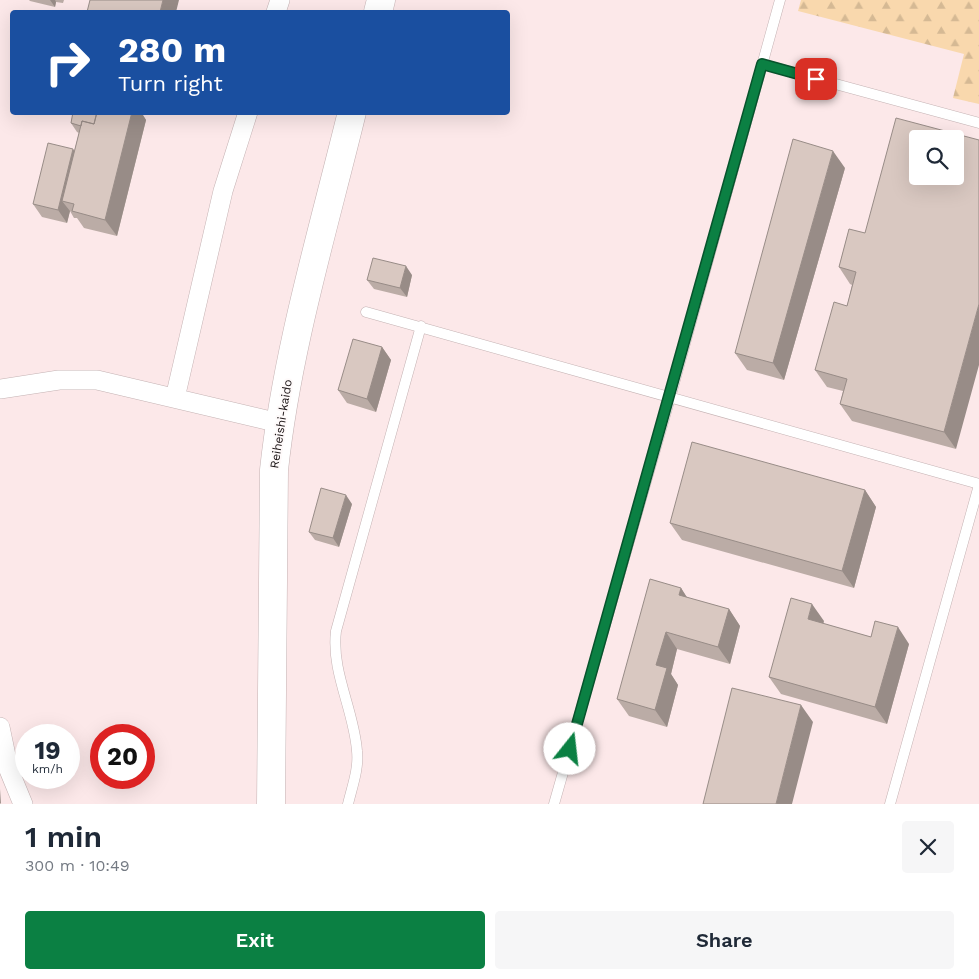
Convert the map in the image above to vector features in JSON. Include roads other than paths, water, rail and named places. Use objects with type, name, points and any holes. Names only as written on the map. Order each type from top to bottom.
[{"type":"main road","name":"Reiheishi-kaido","points":[[272,804],[274,470],[279,423],[294,348],[351,115]]},
{"type":"street","points":[[176,398],[223,191],[247,115]]},
{"type":"street","points":[[0,389],[59,380],[97,380],[279,423]]},
{"type":"street","points":[[0,727],[9,770],[24,804]]},
{"type":"lane","points":[[554,804],[670,398],[780,0]]},
{"type":"lane","points":[[762,64],[979,123]]},
{"type":"lane","points":[[366,312],[979,484],[890,804]]},
{"type":"lane","points":[[348,804],[355,777],[357,752],[334,650],[336,631],[421,326]]}]
